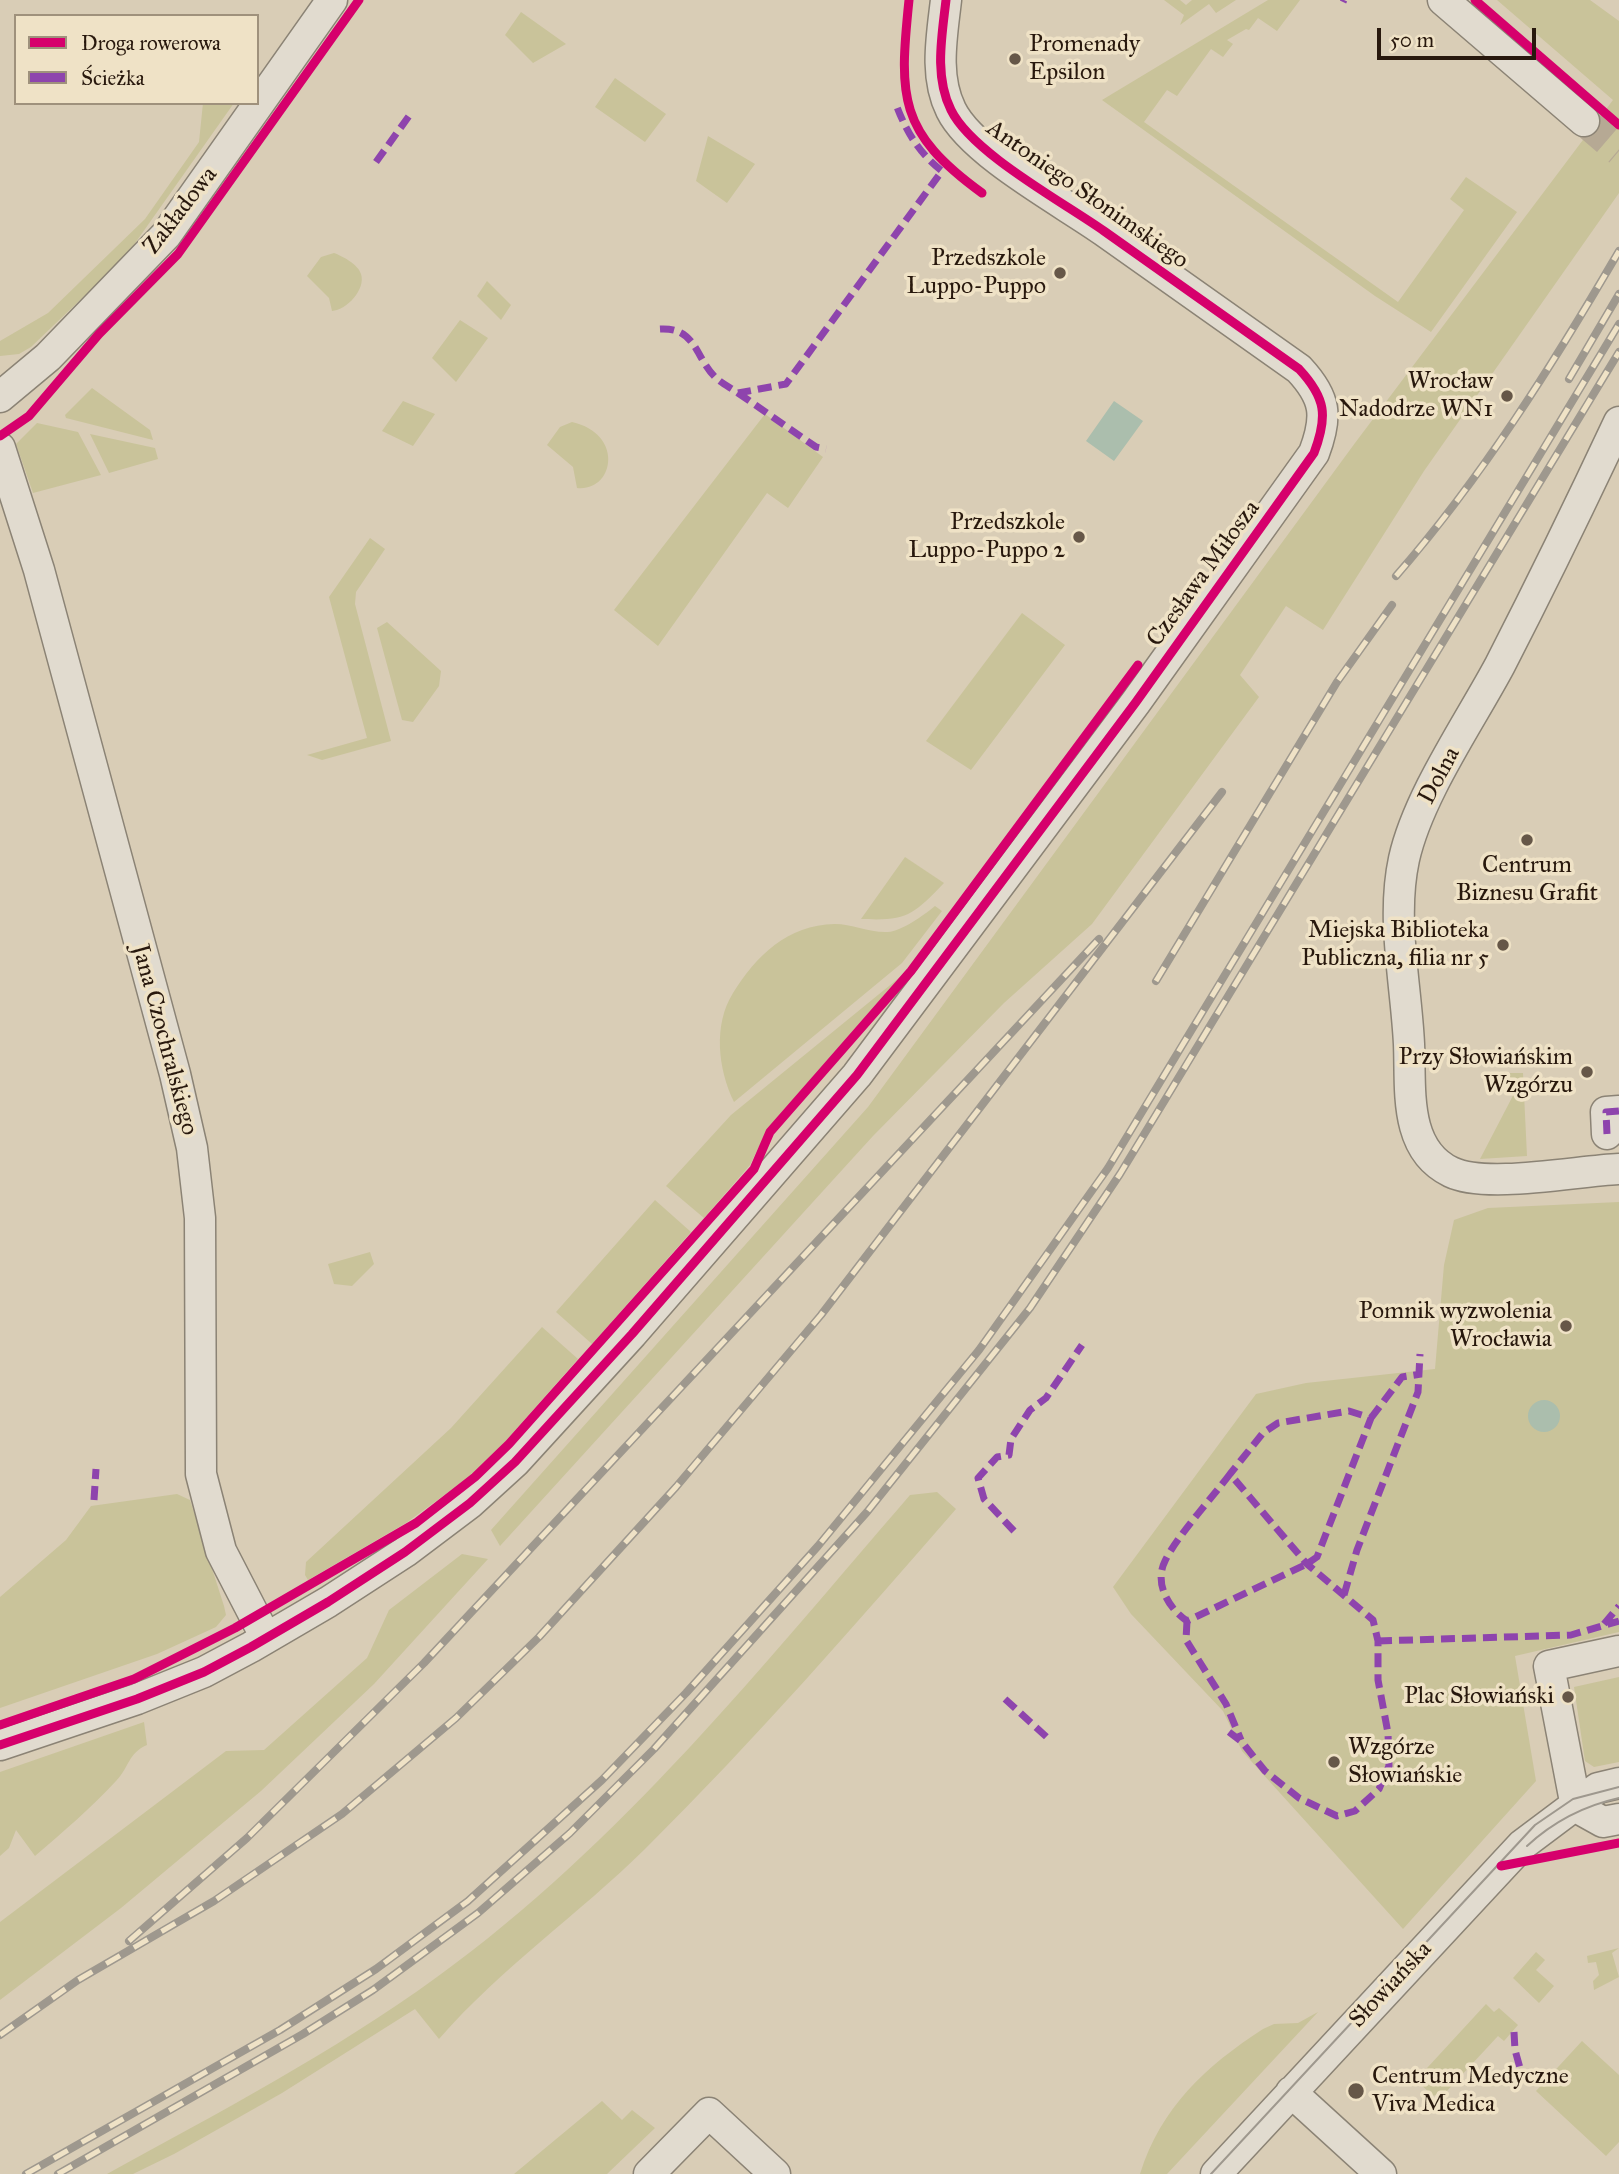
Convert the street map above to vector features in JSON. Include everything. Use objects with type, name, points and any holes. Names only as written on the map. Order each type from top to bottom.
[{"type":"street","name":"Zakładowa","points":[[259,103],[331,0]]},
{"type":"street","name":"Antoniego Słonimskiego","points":[[946,0],[941,54],[942,81],[951,111],[971,137],[1299,369]]},
{"type":"street","points":[[1443,0],[1584,121]]},
{"type":"street","name":"Zakładowa","points":[[0,397],[48,357],[166,235],[257,105]]},
{"type":"street","name":"Czesława Miłosza","points":[[0,1745],[138,1699],[204,1672],[266,1638],[405,1552],[470,1503],[515,1462],[632,1334],[857,1075],[1136,702],[1314,453],[1323,430],[1323,407],[1315,386],[1299,369]]},
{"type":"street","name":"Dolna","points":[[1619,422],[1500,664],[1422,809],[1404,858],[1398,899],[1413,1121],[1433,1160],[1449,1171],[1467,1178],[1492,1181],[1619,1169]]},
{"type":"street","name":"Jana Czochralskiego","points":[[0,448],[39,570],[175,1074],[192,1148],[200,1218],[201,1474],[221,1550],[266,1638]]},
{"type":"street","points":[[1619,1651],[1549,1666],[1576,1807],[1603,1822],[1619,1819]]},
{"type":"street","name":"Słowiańska","points":[[1216,2174],[1501,1866],[1546,1825],[1576,1807],[1598,1788],[1619,1783]]},
{"type":"street","points":[[1291,2092],[1381,2174]]},
{"type":"street","points":[[649,2174],[709,2113],[775,2174]]},
{"type":"shaded area","points":[[1164,0],[1180,0],[1186,5],[1192,0],[1236,0],[1216,13],[1209,4],[1180,25],[1184,15]]},
{"type":"shaded area","points":[[1268,0],[1300,0],[1277,31],[1258,18],[1249,30],[1246,29],[1227,40],[1233,44],[1223,57],[1211,49],[1177,96],[1167,90],[1144,122],[1398,302],[1464,210],[1450,199],[1466,177],[1517,212],[1431,332],[1375,296],[1102,100]]},
{"type":"shaded area","points":[[1497,0],[1590,0],[1619,21],[1619,193],[1424,471],[1323,630],[1286,606],[1240,675],[1259,697],[1092,924],[1004,1003],[873,1136],[500,1546],[491,1530],[868,1107],[1355,443],[1613,100]]},
{"type":"shaded area","points":[[521,12],[566,44],[533,63],[505,35]]},
{"type":"shaded area","points":[[615,78],[666,114],[645,142],[595,107]]},
{"type":"shaded area","points":[[203,105],[233,105],[126,256],[31,347],[19,354],[0,356],[0,341],[48,313],[145,219],[199,142]]},
{"type":"shaded area","points":[[708,136],[755,164],[727,203],[696,181]]},
{"type":"shaded area","points":[[334,253],[357,267],[362,280],[354,298],[344,307],[332,311],[329,298],[307,276],[321,257]]},
{"type":"shaded area","points":[[487,281],[511,305],[501,320],[477,296]]},
{"type":"shaded area","points":[[460,320],[488,338],[456,382],[432,358]]},
{"type":"shaded area","points":[[92,388],[150,430],[153,440],[66,418],[65,415]]},
{"type":"shaded area","points":[[403,401],[435,414],[413,446],[382,431]]},
{"type":"shaded area","points":[[1114,401],[1143,421],[1114,461],[1086,441]]},
{"type":"shaded area","points":[[765,414],[823,457],[788,508],[767,493],[658,646],[614,610]]},
{"type":"shaded area","points":[[572,422],[589,428],[607,449],[606,472],[590,487],[577,488],[573,467],[547,445],[560,427]]},
{"type":"shaded area","points":[[37,423],[78,432],[101,475],[33,493],[16,444]]},
{"type":"shaded area","points":[[90,434],[155,448],[158,459],[109,473]]},
{"type":"shaded area","points":[[370,538],[385,549],[356,592],[355,604],[391,741],[322,760],[307,755],[367,738],[329,597]]},
{"type":"shaded area","points":[[1022,613],[1065,645],[971,770],[926,741]]},
{"type":"shaded area","points":[[387,622],[441,671],[439,686],[413,722],[402,720],[377,628]]},
{"type":"shaded area","points":[[905,857],[944,883],[924,903],[908,914],[889,919],[861,919]]},
{"type":"shaded area","points":[[935,906],[942,911],[902,963],[734,1102],[721,1061],[722,1019],[733,993],[763,955],[802,930],[835,924],[875,931],[894,931]]},
{"type":"shaded area","points":[[900,977],[768,1128],[750,1165],[704,1218],[666,1186],[731,1115]]},
{"type":"shaded area","points":[[1510,1073],[1523,1073],[1527,1156],[1480,1159],[1518,1086],[1505,1084]]},
{"type":"shaded area","points":[[655,1200],[691,1232],[592,1344],[556,1312]]},
{"type":"shaded area","points":[[1619,1202],[1619,1632],[1515,1656],[1536,1781],[1403,1929],[1242,1751],[1223,1711],[1131,1614],[1113,1587],[1256,1394],[1306,1383],[1435,1369],[1444,1265],[1454,1220],[1488,1208]]},
{"type":"shaded area","points":[[370,1252],[374,1264],[352,1286],[334,1284],[328,1264]]},
{"type":"shaded area","points":[[542,1327],[578,1359],[488,1461],[406,1523],[308,1580],[305,1575],[306,1562],[451,1428]]},
{"type":"shaded area","points":[[1544,1400],[1556,1404],[1560,1416],[1556,1428],[1544,1432],[1532,1428],[1528,1416],[1532,1404]]},
{"type":"shaded area","points":[[937,1492],[956,1509],[804,1682],[645,1849],[488,1988],[439,2039],[415,2009],[282,2093],[174,2154],[133,2174],[107,2174],[275,2081],[358,2031],[437,1977],[504,1925],[568,1870],[687,1750],[910,1495]]},
{"type":"shaded area","points":[[177,1494],[190,1500],[226,1615],[216,1627],[157,1654],[0,1708],[0,1597],[66,1540],[91,1506]]},
{"type":"shaded area","points":[[462,1554],[488,1559],[374,1684],[261,1791],[121,1908],[0,2000],[0,1922],[226,1751],[264,1750],[367,1658],[389,1610]]},
{"type":"shaded area","points":[[1619,1677],[1619,1762],[1594,1767],[1585,1761],[1574,1687]]},
{"type":"shaded area","points":[[144,1722],[147,1745],[132,1756],[120,1776],[87,1810],[35,1856],[16,1830],[9,1848],[0,1856],[0,1772]]},
{"type":"shaded area","points":[[1619,1948],[1612,1953],[1619,1977],[1594,1990],[1593,1981],[1599,1975],[1596,1962],[1588,1963],[1587,1956]]},
{"type":"shaded area","points":[[1536,1952],[1545,1960],[1536,1970],[1554,1986],[1539,2003],[1513,1978]]},
{"type":"shaded area","points":[[1486,2004],[1494,2012],[1499,2008],[1518,2025],[1504,2041],[1498,2036],[1446,2092],[1433,2096],[1416,2080]]},
{"type":"shaded area","points":[[1318,2012],[1167,2174],[1140,2174],[1160,2128],[1173,2108],[1205,2073],[1263,2029],[1274,2024],[1298,2023]]},
{"type":"shaded area","points":[[1582,2041],[1619,2075],[1619,2142],[1606,2156],[1536,2091]]},
{"type":"shaded area","points":[[602,2101],[622,2120],[632,2110],[655,2128],[607,2174],[514,2174]]},
{"type":"tunnel","points":[[1584,121],[1619,151]]},
{"type":"tram line","points":[[1211,2174],[1535,1825],[1573,1799],[1619,1787]]},
{"type":"tram line","points":[[1527,1846],[1570,1816],[1593,1805],[1619,1798]]},
{"type":"railway","points":[[1396,576],[1487,460],[1568,336],[1619,251]]},
{"type":"railway","points":[[1569,379],[1619,294]]},
{"type":"railway","points":[[26,2174],[280,2030],[376,1969],[468,1901],[602,1780],[686,1693],[818,1546],[979,1350],[1108,1168],[1619,324]]},
{"type":"railway","points":[[58,2174],[303,2034],[373,1990],[478,1913],[570,1833],[654,1749],[867,1512],[1030,1308],[1120,1174],[1619,352]]},
{"type":"railway","points":[[1156,981],[1337,682],[1392,605]]},
{"type":"railway","points":[[0,2035],[78,1980],[214,1901],[342,1814],[456,1718],[539,1637],[676,1487],[821,1315],[1222,792]]},
{"type":"railway","points":[[129,1941],[247,1838],[424,1663],[1099,939]]},
{"type":"marked path","points":[[660,329],[672,330],[688,338],[715,377],[738,393],[786,384],[942,171],[915,142],[897,107]]},
{"type":"marked path","points":[[376,162],[409,116]]},
{"type":"marked path","points":[[738,393],[816,447],[826,449]]},
{"type":"marked path","points":[[1607,1134],[1606,1112],[1619,1111]]},
{"type":"marked path","points":[[1014,1531],[984,1499],[978,1478],[997,1457],[1009,1455],[1011,1439],[1030,1410],[1046,1398],[1082,1345]]},
{"type":"marked path","points":[[1344,1595],[1357,1550],[1418,1392],[1420,1354]]},
{"type":"marked path","points":[[1371,1418],[1402,1377],[1421,1374]]},
{"type":"marked path","points":[[1229,1732],[1242,1742],[1265,1771],[1299,1798],[1337,1816],[1355,1811],[1379,1789],[1389,1766],[1388,1733],[1378,1680],[1378,1641],[1373,1620],[1307,1564],[1230,1474],[1170,1551],[1161,1578],[1169,1602],[1187,1621],[1307,1564],[1317,1557],[1371,1418],[1349,1411],[1278,1423],[1263,1433],[1230,1474]]},
{"type":"marked path","points":[[94,1500],[96,1469]]},
{"type":"marked path","points":[[1604,1624],[1619,1606]]},
{"type":"marked path","points":[[1187,1621],[1186,1640],[1226,1704],[1241,1740]]},
{"type":"marked path","points":[[1378,1641],[1571,1635],[1619,1621]]},
{"type":"marked path","points":[[1005,1699],[1051,1741]]},
{"type":"marked path","points":[[1514,2032],[1520,2068]]},
{"type":"cycle path","points":[[0,436],[29,416],[99,334],[178,254],[359,0]]},
{"type":"cycle path","points":[[909,0],[904,62],[910,110],[919,131],[934,151],[982,193]]},
{"type":"cycle path","points":[[0,1745],[137,1699],[204,1672],[251,1647],[328,1602],[405,1552],[470,1503],[515,1462],[632,1334],[857,1075],[1136,702],[1314,453],[1323,418],[1322,408],[1315,389],[1299,369],[1104,231],[1020,176],[978,143],[962,126],[951,110],[942,84],[941,42],[946,0]]},
{"type":"cycle path","points":[[1475,0],[1619,125]]},
{"type":"cycle path","points":[[0,1725],[134,1679],[235,1628],[416,1523],[475,1477],[509,1444],[754,1169],[770,1132],[911,971],[1138,665]]},
{"type":"cycle path","points":[[1501,1866],[1619,1843]]},
{"type":"place","name":"Promenady Epsilon","points":[[1015,59]]},
{"type":"place","name":"Przedszkole Luppo-Puppo","points":[[1060,273]]},
{"type":"place","name":"Wrocław Nadodrze WN1","points":[[1507,396]]},
{"type":"place","name":"Przedszkole Luppo-Puppo 2","points":[[1079,537]]},
{"type":"place","name":"Centrum Biznesu Grafit","points":[[1527,840]]},
{"type":"place","name":"Miejska Biblioteka Publiczna, filia nr 5","points":[[1503,945]]},
{"type":"place","name":"Przy Słowiańskim Wzgórzu","points":[[1587,1072]]},
{"type":"place","name":"Pomnik wyzwolenia Wrocławia","points":[[1566,1326]]},
{"type":"place","name":"Plac Słowiański","points":[[1568,1697]]},
{"type":"place","name":"Wzgórze Słowiańskie","points":[[1334,1762]]},
{"type":"place","name":"Centrum Medyczne Viva Medica","points":[[1356,2091]]}]
